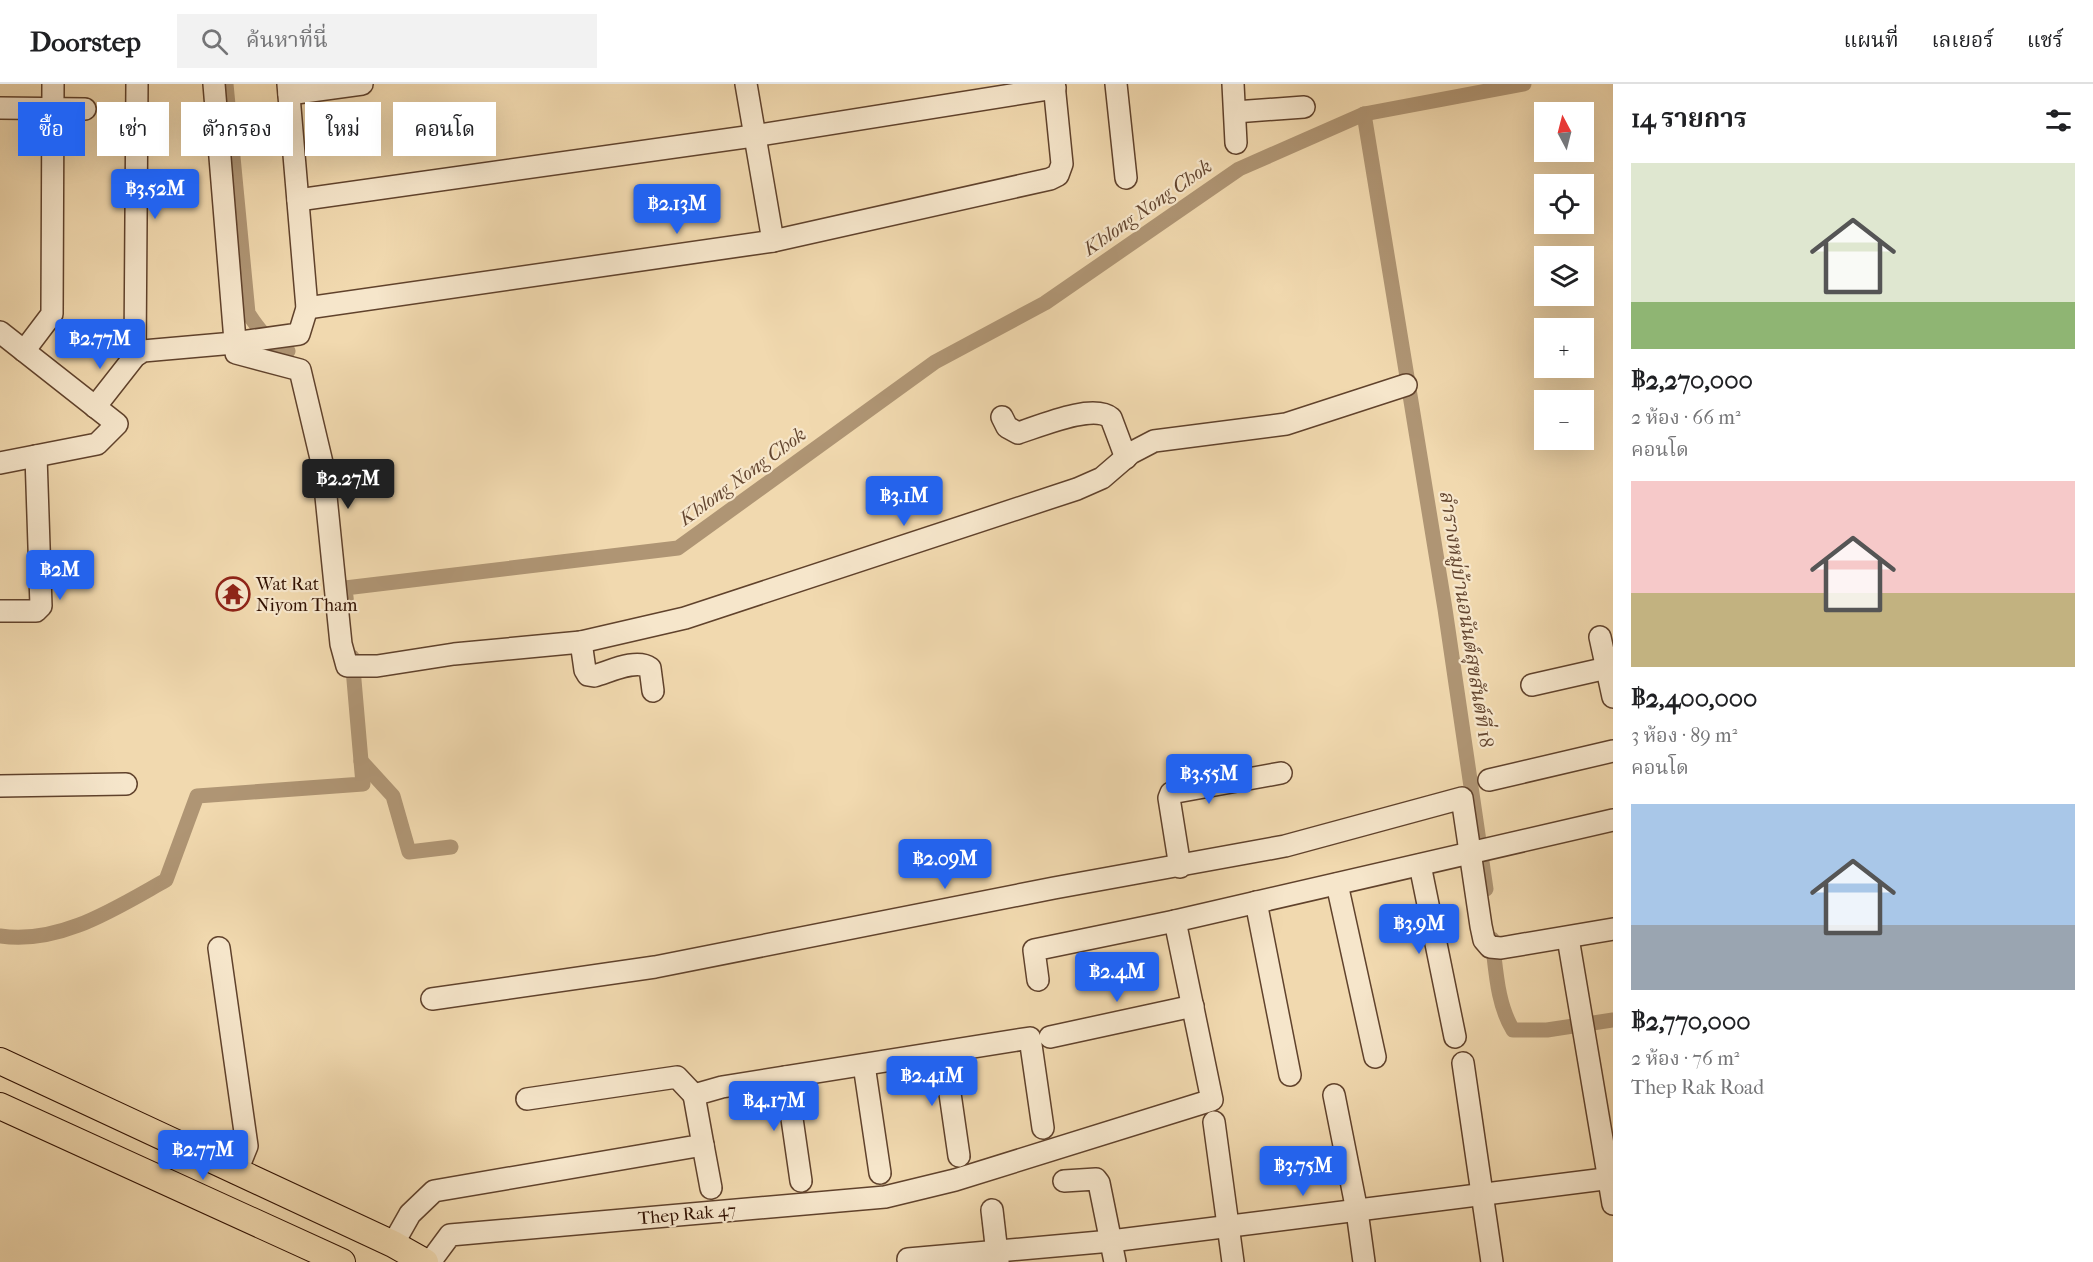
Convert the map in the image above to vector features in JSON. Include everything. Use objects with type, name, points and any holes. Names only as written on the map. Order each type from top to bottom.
[{"type":"main road","points":[[0,1061],[236,1173],[393,1244],[425,1262]]},
{"type":"main road","points":[[0,1106],[329,1259]]},
{"type":"street","points":[[53,84],[53,102]]},
{"type":"street","points":[[135,356],[137,84]]},
{"type":"street","points":[[214,84],[237,343],[236,353],[300,370],[323,467],[341,644],[346,666],[377,666],[454,654],[581,642],[685,618],[940,536],[1083,486],[1108,474],[1145,444],[1154,441],[1286,424],[1406,385]]},
{"type":"street","points":[[95,407],[135,356],[143,351],[237,343],[299,334],[307,308],[289,89],[362,84]]},
{"type":"street","points":[[746,84],[753,136],[773,242]]},
{"type":"street","points":[[1116,84],[1126,178]]},
{"type":"street","points":[[1233,84],[1236,143]]},
{"type":"street","points":[[298,201],[753,136],[1055,86],[1062,164],[1058,175],[1050,179],[773,242],[307,308]]},
{"type":"street","points":[[1234,112],[1304,107]]},
{"type":"street","points":[[0,108],[18,108]]},
{"type":"street","points":[[24,351],[52,314],[53,156]]},
{"type":"street","points":[[0,332],[117,424],[97,444],[0,463]]},
{"type":"street","points":[[1002,417],[1007,427],[1018,433],[1088,412],[1106,414],[1111,418],[1126,458]]},
{"type":"street","points":[[0,611],[36,611],[41,606],[36,456]]},
{"type":"street","points":[[1600,637],[1613,697]]},
{"type":"street","points":[[581,642],[585,670],[588,675],[594,676],[638,664],[646,665],[650,668],[653,691]]},
{"type":"street","points":[[1532,685],[1607,668]]},
{"type":"street","points":[[1489,780],[1613,751]]},
{"type":"street","points":[[1180,867],[1169,798],[1171,793],[1281,772]]},
{"type":"street","points":[[0,786],[126,784]]},
{"type":"street","points":[[432,999],[655,968],[1054,888],[1180,867],[1285,846],[1462,798],[1478,852],[1484,940],[1495,948],[1569,938],[1613,929]]},
{"type":"street","points":[[1038,980],[1034,950],[1175,921],[1613,820]]},
{"type":"street","points":[[1420,865],[1455,1037]]},
{"type":"street","points":[[1337,884],[1375,1058]]},
{"type":"street","points":[[1256,902],[1290,1075]]},
{"type":"street","points":[[1050,1037],[1193,1006],[1175,921]]},
{"type":"street","points":[[1569,938],[1611,1178],[1613,1204]]},
{"type":"street","points":[[219,948],[247,1146],[236,1173]]},
{"type":"street","name":"Thep Rak 47","points":[[430,1262],[450,1235],[885,1197],[956,1180],[1212,1100],[1193,1006]]},
{"type":"street","points":[[694,1095],[722,1087],[1030,1038],[1043,1128]]},
{"type":"street","points":[[944,1052],[959,1156]]},
{"type":"street","points":[[1463,1063],[1492,1262]]},
{"type":"street","points":[[864,1065],[880,1173]]},
{"type":"street","points":[[527,1099],[677,1077],[694,1095],[711,1188]]},
{"type":"street","points":[[786,1077],[801,1181]]},
{"type":"street","points":[[1334,1095],[1357,1211],[1364,1262]]},
{"type":"street","points":[[1214,1122],[1233,1262]]},
{"type":"street","points":[[393,1244],[410,1214],[434,1191],[703,1145]]},
{"type":"street","points":[[908,1259],[998,1256],[1611,1178]]},
{"type":"street","points":[[1064,1181],[1096,1179],[1100,1183],[1115,1262]]},
{"type":"street","points":[[992,1210],[998,1256]]},
{"type":"waterway","points":[[226,84],[248,313],[265,335],[288,351]]},
{"type":"waterway","name":"Khlong Nong Chok","points":[[347,606],[345,588],[678,548],[935,362],[1045,303],[1239,169],[1364,114],[1524,84]]},
{"type":"waterway","name":"ลำรางหมู่บ้านอนันต์สุขสันต์ที่ 18","points":[[1364,114],[1445,609],[1486,889]]},
{"type":"waterway","name":"Khlong Nong Chok","points":[[0,936],[22,937],[66,930],[87,922],[166,880],[197,796],[363,784],[352,657]]},
{"type":"waterway","points":[[361,761],[393,796],[409,852],[451,847]]},
{"type":"waterway","name":"ลำรางหมู่บ้านอนันต์สุขสันต์ที่ 18","points":[[1492,939],[1500,998],[1513,1030],[1547,1030],[1613,1020]]},
{"type":"place","name":"Wat Rat Niyom Tham","points":[[233,594]]}]
